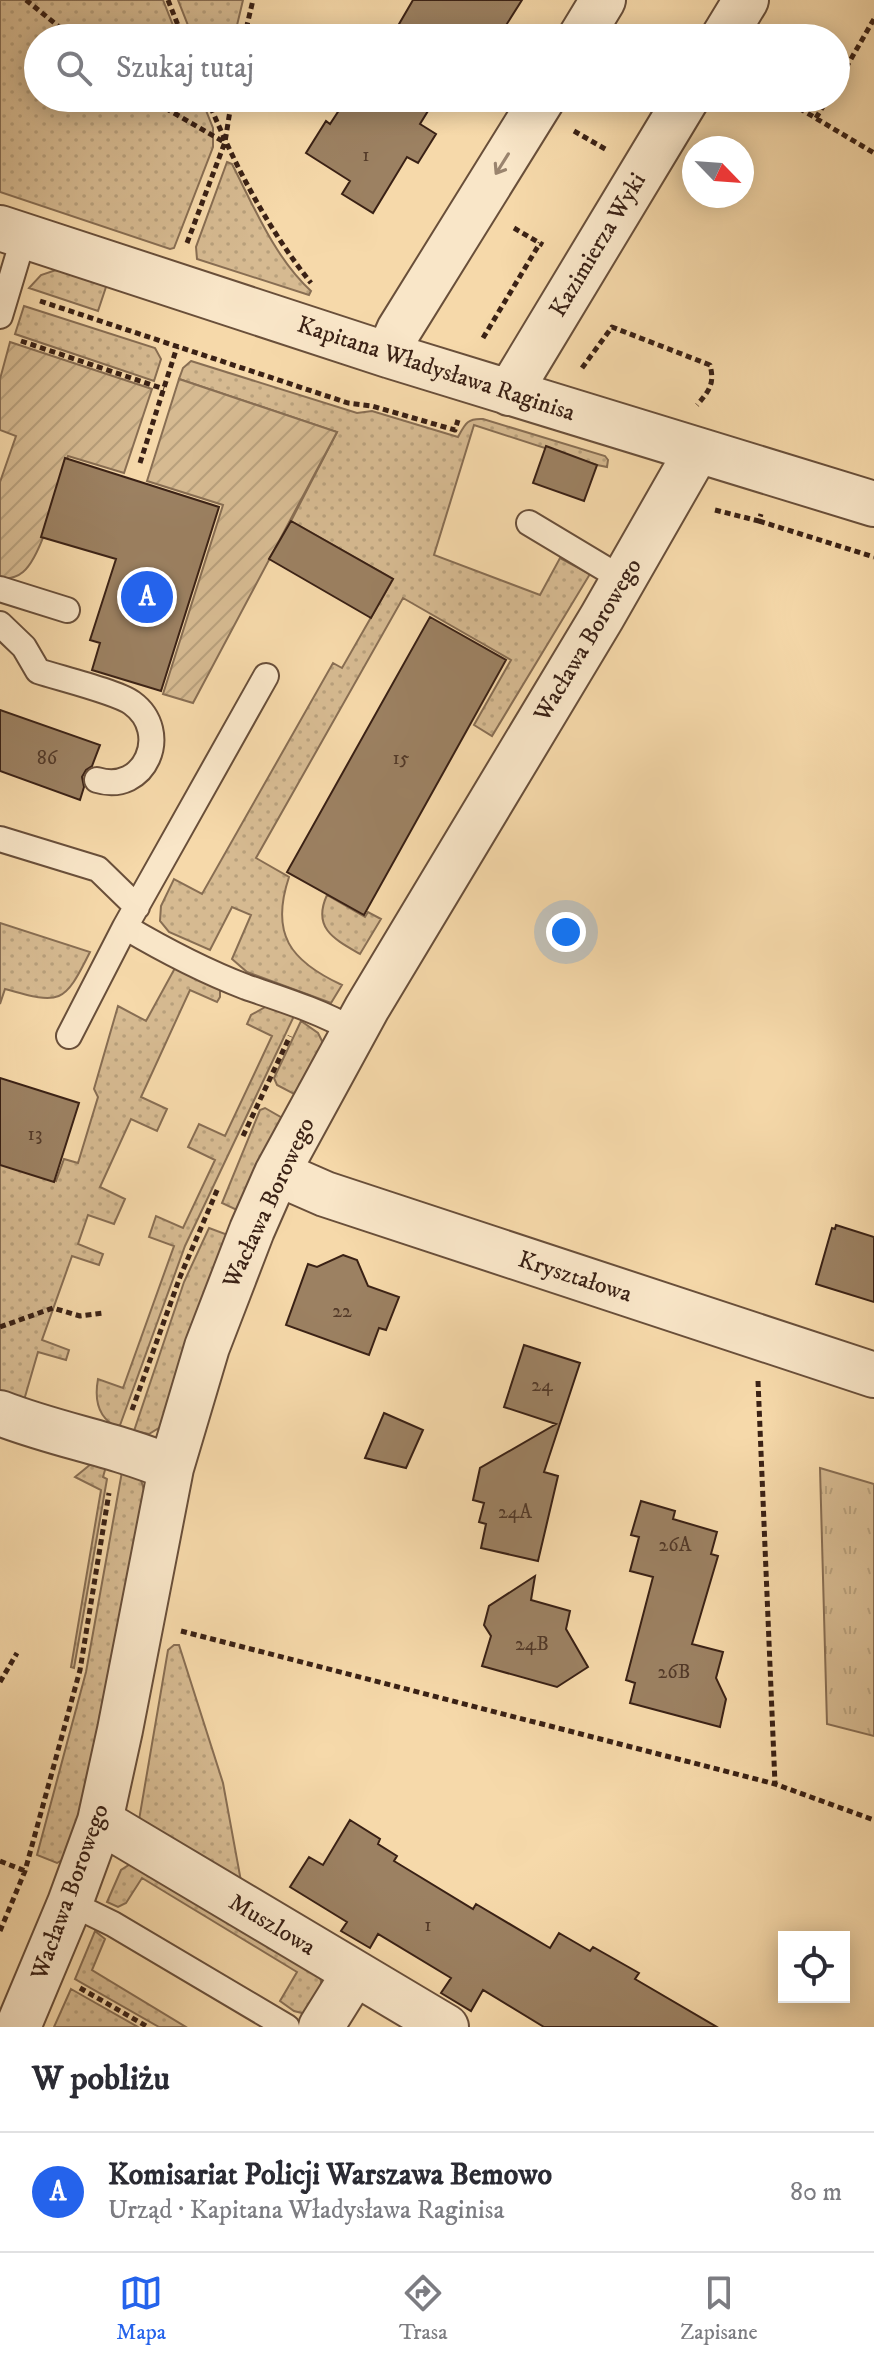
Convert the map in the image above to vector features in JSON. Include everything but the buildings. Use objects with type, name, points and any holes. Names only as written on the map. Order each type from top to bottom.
[{"type":"street","points":[[588,24],[603,0]]},
{"type":"street","points":[[731,24],[746,0]]},
{"type":"street","points":[[388,355],[399,330],[534,112]]},
{"type":"street","name":"Kazimierza Wyki","points":[[509,393],[679,112]]},
{"type":"street","name":"Kapitana Władysława Raginisa","points":[[12,232],[509,393],[695,430],[874,504]]},
{"type":"street","name":"Wacława Borowego","points":[[18,2027],[70,1903],[100,1821],[171,1468],[207,1347],[252,1230],[277,1173],[355,1031],[624,580],[695,430]]},
{"type":"street","name":"Kryształowa","points":[[277,1173],[325,1194],[874,1375]]},
{"type":"street","points":[[0,1413],[171,1468]]},
{"type":"street","name":"Muszlowa","points":[[100,1821],[446,2027]]},
{"type":"street","points":[[321,2027],[354,1974]]},
{"type":"lane","points":[[0,316],[12,232]]},
{"type":"lane","points":[[529,523],[624,580]]},
{"type":"lane","points":[[0,589],[67,610]]},
{"type":"lane","points":[[0,624],[24,647],[38,671],[131,702],[148,719],[152,748],[145,764],[129,779],[112,785],[97,780]]},
{"type":"lane","points":[[69,1036],[131,917],[266,676]]},
{"type":"lane","points":[[0,839],[98,869],[131,917],[170,954],[245,986],[330,1016],[355,1031]]},
{"type":"lane","points":[[70,1903],[113,1924],[287,2027]]},
{"type":"path","points":[[26,0],[56,24]]},
{"type":"path","points":[[168,0],[177,24]]},
{"type":"path","points":[[247,24],[253,0]]},
{"type":"path","points":[[850,61],[874,19]]},
{"type":"path","points":[[172,112],[225,142]]},
{"type":"path","points":[[213,112],[225,142],[283,243],[315,287]]},
{"type":"path","points":[[187,244],[225,142],[230,112]]},
{"type":"path","points":[[806,112],[874,153]]},
{"type":"path","points":[[816,118],[820,112]]},
{"type":"path","points":[[480,342],[540,243]]},
{"type":"path","points":[[576,375],[612,327],[710,365],[714,378],[695,430]]},
{"type":"path","points":[[15,339],[164,389]]},
{"type":"path","points":[[140,463],[177,347]]},
{"type":"path","points":[[759,521],[874,557]]},
{"type":"path","points":[[0,1327],[53,1308],[80,1316],[103,1313]]},
{"type":"path","points":[[758,1379],[775,1784]]},
{"type":"path","points":[[141,1620],[775,1784],[874,1820]]},
{"type":"path","points":[[0,1682],[17,1653]]},
{"type":"path","points":[[0,1861],[25,1871]]},
{"type":"path","points":[[69,1981],[148,2027]]},
{"type":"green space","points":[[0,0],[163,0],[172,24],[24,24],[24,112],[207,112],[213,128],[213,147],[174,248],[0,192]]},
{"type":"green space","points":[[178,0],[243,0],[237,24],[187,24]]},
{"type":"green space","points":[[227,162],[232,164],[276,248],[311,291],[309,295],[197,259],[196,247]]},
{"type":"green space","points":[[56,270],[107,284],[98,311],[29,288],[41,275]]},
{"type":"green space","points":[[24,306],[155,348],[161,359],[154,381],[15,334]]},
{"type":"green space","points":[[10,342],[152,389],[124,473],[68,456],[50,518],[31,563],[15,577],[0,578],[0,482],[16,436],[0,430],[0,379]]},
{"type":"green space","points":[[191,361],[357,413],[372,411],[458,437],[467,423],[483,419],[605,456],[608,460],[607,467],[597,465],[474,425],[434,555],[540,595],[560,558],[590,574],[492,736],[474,725],[511,660],[403,598],[256,858],[289,877],[282,915],[284,930],[297,955],[324,976],[342,985],[331,1003],[247,972],[232,959],[251,915],[232,907],[210,950],[169,932],[160,921],[161,906],[174,879],[202,894],[333,663],[342,668],[393,579],[291,521],[337,432],[179,379],[183,368]]},
{"type":"green space","points":[[179,379],[337,432],[193,703],[163,694],[223,505],[147,481]]},
{"type":"green space","points":[[327,895],[365,917],[368,912],[381,919],[360,954],[334,937],[324,924],[323,906]]},
{"type":"green space","points":[[0,923],[90,952],[66,991],[50,998],[5,989],[0,1004]]},
{"type":"green space","points":[[175,968],[220,987],[220,997],[217,1002],[190,990],[141,1097],[167,1109],[157,1131],[131,1119],[100,1187],[125,1199],[114,1224],[88,1215],[78,1244],[103,1254],[99,1265],[72,1256],[42,1340],[69,1350],[66,1360],[38,1352],[22,1407],[0,1396],[0,1163],[56,1181],[64,1159],[78,1163],[98,1097],[94,1089],[118,1006],[146,1021]]},
{"type":"green space","points":[[267,1006],[294,1016],[185,1246],[119,1428],[106,1420],[99,1408],[98,1379],[123,1388],[174,1246],[149,1237],[156,1216],[183,1228],[215,1160],[188,1147],[199,1124],[225,1136],[272,1036],[247,1024],[251,1015]]},
{"type":"green space","points":[[301,1021],[318,1033],[324,1045],[296,1095],[277,1085],[274,1078]]},
{"type":"green space","points":[[265,1108],[284,1119],[239,1211],[222,1203],[260,1110]]},
{"type":"green space","points":[[209,1228],[228,1235],[162,1426],[149,1434],[134,1431],[184,1282]]},
{"type":"green space","points":[[107,1463],[103,1477],[107,1479],[74,1668],[71,1667],[101,1490],[75,1477],[91,1464]]},
{"type":"green space","points":[[123,1466],[141,1480],[144,1490],[100,1732],[69,1856],[57,1863],[37,1855],[86,1672]]},
{"type":"green space","points":[[820,1468],[874,1484],[874,1736],[827,1724]]},
{"type":"green space","points":[[179,1645],[223,1783],[243,1892],[139,1820],[168,1650]]},
{"type":"green space","points":[[132,1863],[320,1973],[322,1991],[306,2014],[294,2011],[280,2001],[297,1972],[142,1878],[126,1903],[118,1907],[107,1902],[121,1870]]},
{"type":"green space","points":[[95,1931],[105,1939],[92,1970],[186,2027],[159,2027],[75,1979]]},
{"type":"green space","points":[[71,1989],[138,2027],[54,2027]]},
{"type":"place","name":"Komisariat Policji Warszawa Bemowo","points":[[147,597]]}]
